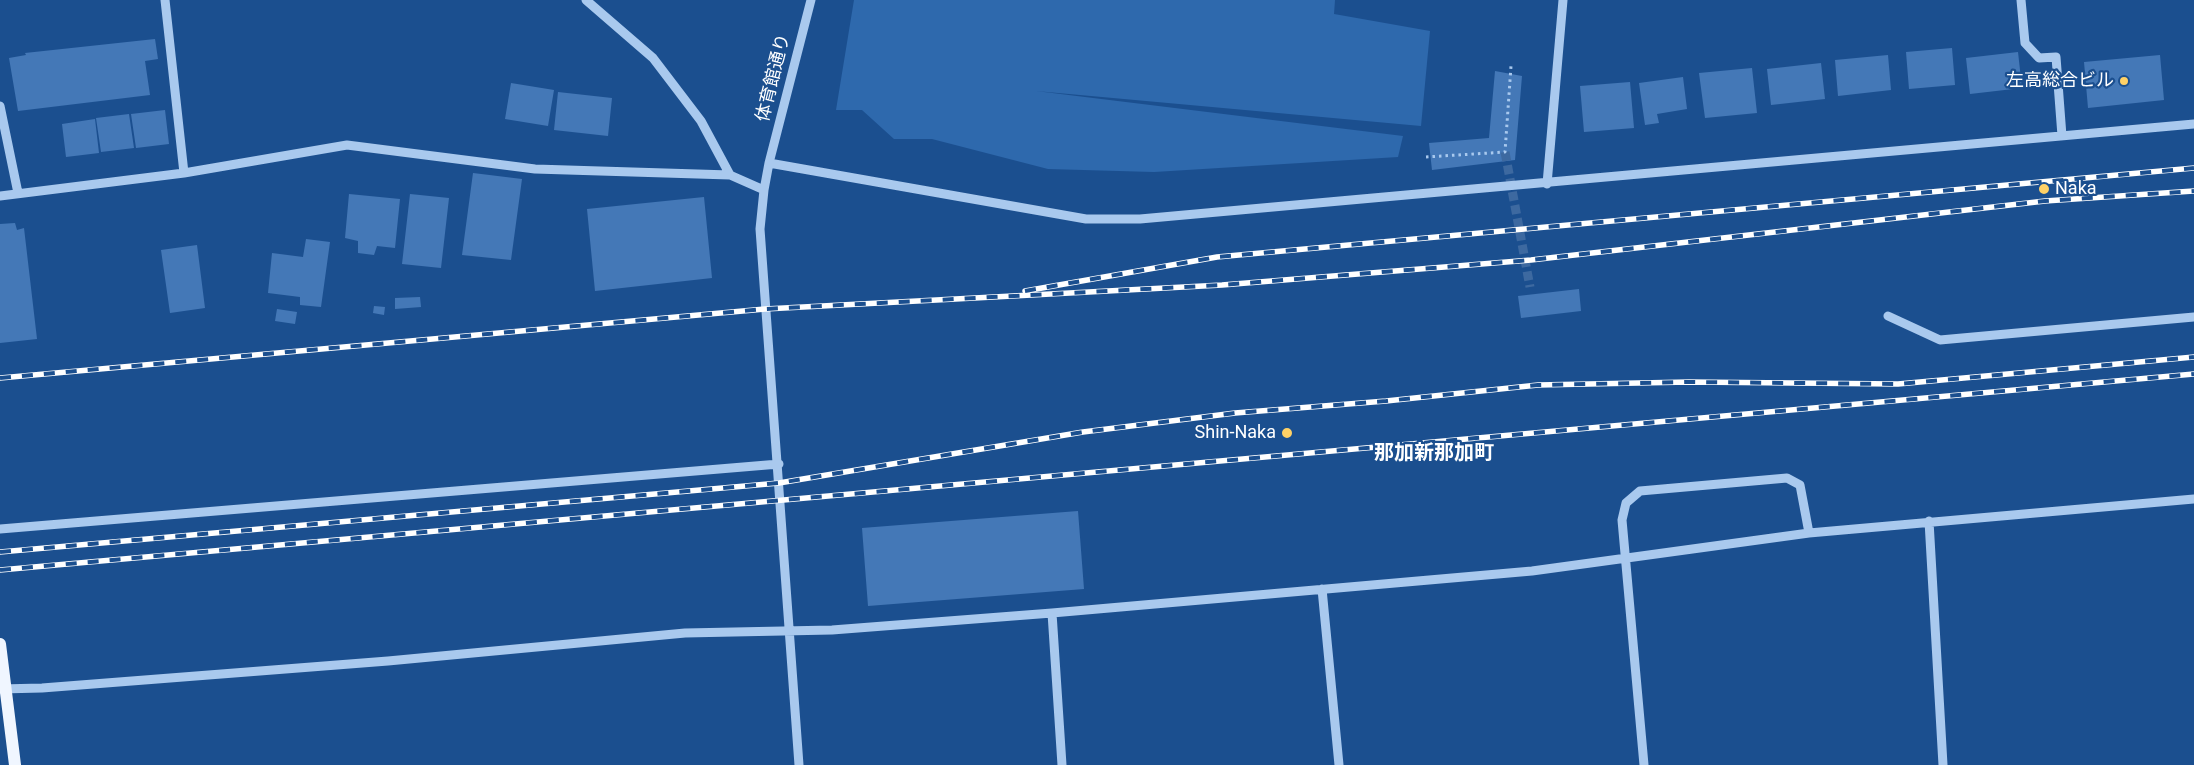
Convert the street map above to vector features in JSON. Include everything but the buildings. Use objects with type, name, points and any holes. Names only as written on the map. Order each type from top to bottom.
[{"type":"main road","points":[[0,644],[15,765]]},
{"type":"street","points":[[165,0],[184,173]]},
{"type":"street","points":[[586,0],[653,58],[701,121],[730,175]]},
{"type":"street","name":"体育館通り","points":[[799,765],[788,630],[779,464],[760,229],[769,163],[811,0]]},
{"type":"street","points":[[1547,184],[1563,0]]},
{"type":"street","points":[[2021,0],[2025,43],[2038,58],[2056,56],[2062,136]]},
{"type":"street","points":[[0,106],[18,193]]},
{"type":"street","points":[[769,163],[1086,219],[1140,219],[1547,184],[2194,124]]},
{"type":"street","points":[[0,196],[184,173],[347,145],[535,168],[730,175],[764,190]]},
{"type":"street","points":[[1888,316],[1940,340],[2194,317]]},
{"type":"street","points":[[0,529],[779,464]]},
{"type":"street","points":[[1644,765],[1622,520],[1626,503],[1640,491],[1787,478],[1800,486],[1804,497],[1809,532]]},
{"type":"street","points":[[0,689],[42,688],[388,661],[685,633],[832,630],[1052,613],[1532,570],[1625,559],[1809,532],[2194,499]]},
{"type":"street","points":[[1929,521],[1943,765]]},
{"type":"street","points":[[1322,588],[1339,765]]},
{"type":"street","points":[[1052,613],[1062,765]]},
{"type":"path","points":[[1426,157],[1505,152],[1511,66]]},
{"type":"shaded area","points":[[854,0],[1335,0],[1334,14],[1430,31],[1421,126],[1036,91],[1403,136],[1398,157],[1154,172],[1048,169],[932,139],[894,139],[862,110],[836,110]]},
{"type":"tunnel","points":[[1505,152],[1530,287]]},
{"type":"railway","points":[[1025,291],[1217,257],[2194,168]]},
{"type":"railway","points":[[0,378],[765,309],[1222,285],[1531,260],[2045,201],[2194,191]]},
{"type":"railway","points":[[0,552],[779,483],[1083,432],[1235,413],[1386,401],[1538,385],[1689,382],[1898,384],[2194,357]]},
{"type":"railway","points":[[0,570],[2194,374]]},
{"type":"place","name":"左高総合ビル","points":[[2124,81]]},
{"type":"place","name":"Naka","points":[[2044,189]]},
{"type":"place","name":"Shin-Naka","points":[[1287,433]]},
{"type":"district","name":"那加新那加町","points":[[1434,454]]}]
